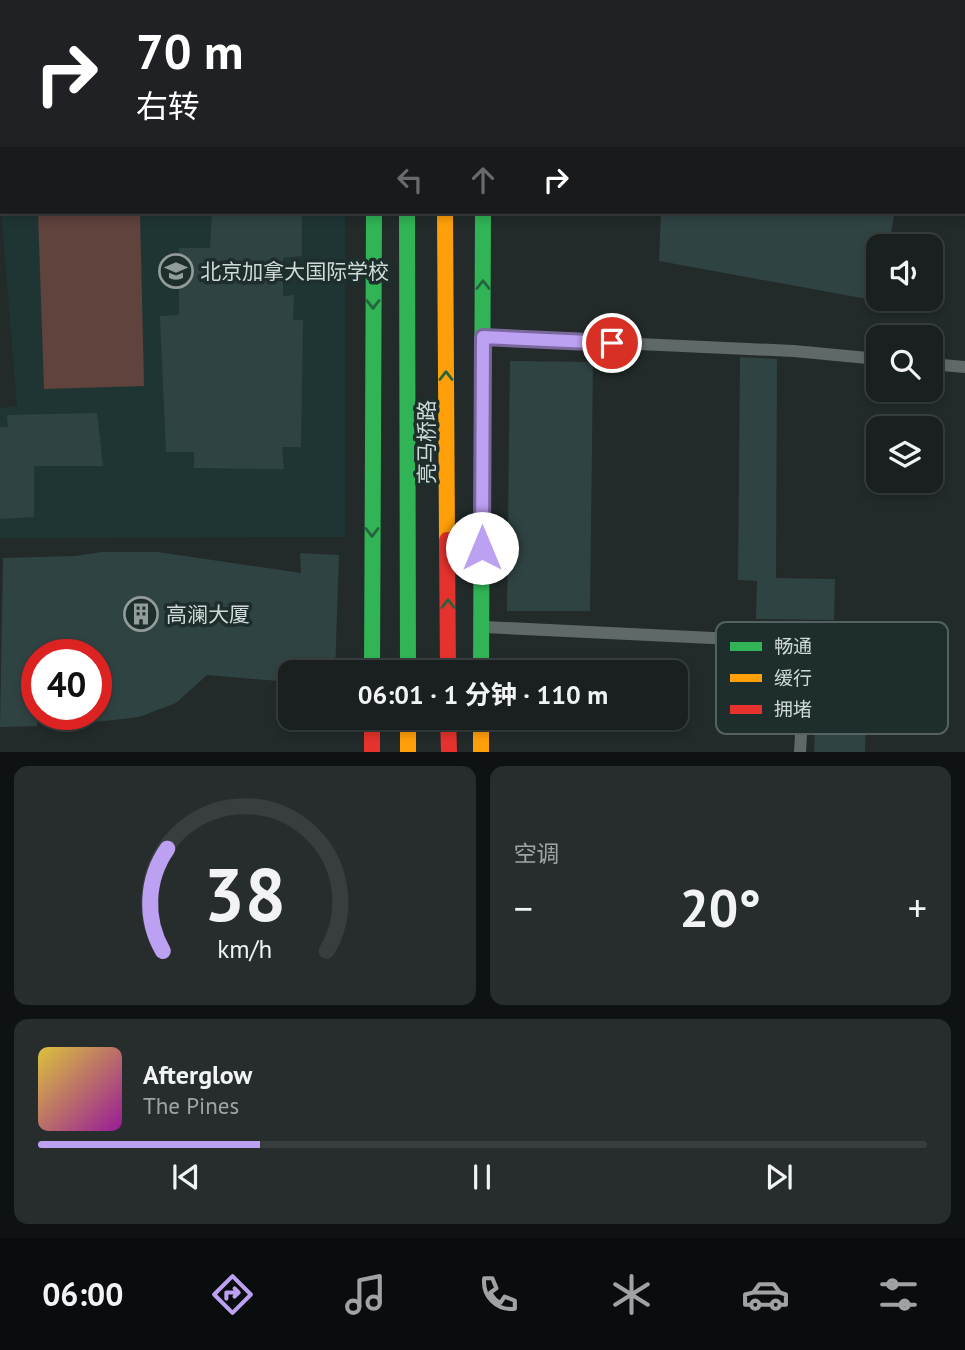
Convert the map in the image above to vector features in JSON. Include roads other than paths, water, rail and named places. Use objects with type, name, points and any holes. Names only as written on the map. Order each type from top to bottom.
[{"type":"street","points":[[372,660],[374,214]]},
{"type":"street","name":"亮马桥路","points":[[407,214],[408,660]]},
{"type":"street","name":"亮马桥路","points":[[446,214],[448,660]]},
{"type":"street","points":[[481,660],[483,214]]},
{"type":"street","points":[[372,730],[372,751]]},
{"type":"street","points":[[408,730],[408,751]]},
{"type":"street","points":[[448,730],[449,751]]},
{"type":"street","points":[[481,730],[481,751]]},
{"type":"lane","points":[[483,337],[793,351],[866,358]]},
{"type":"lane","points":[[943,365],[965,367]]},
{"type":"lane","points":[[481,627],[716,638]]},
{"type":"place","name":"北京加拿大国际学校","points":[[176,271]]},
{"type":"place","name":"高澜大厦","points":[[141,614]]}]
